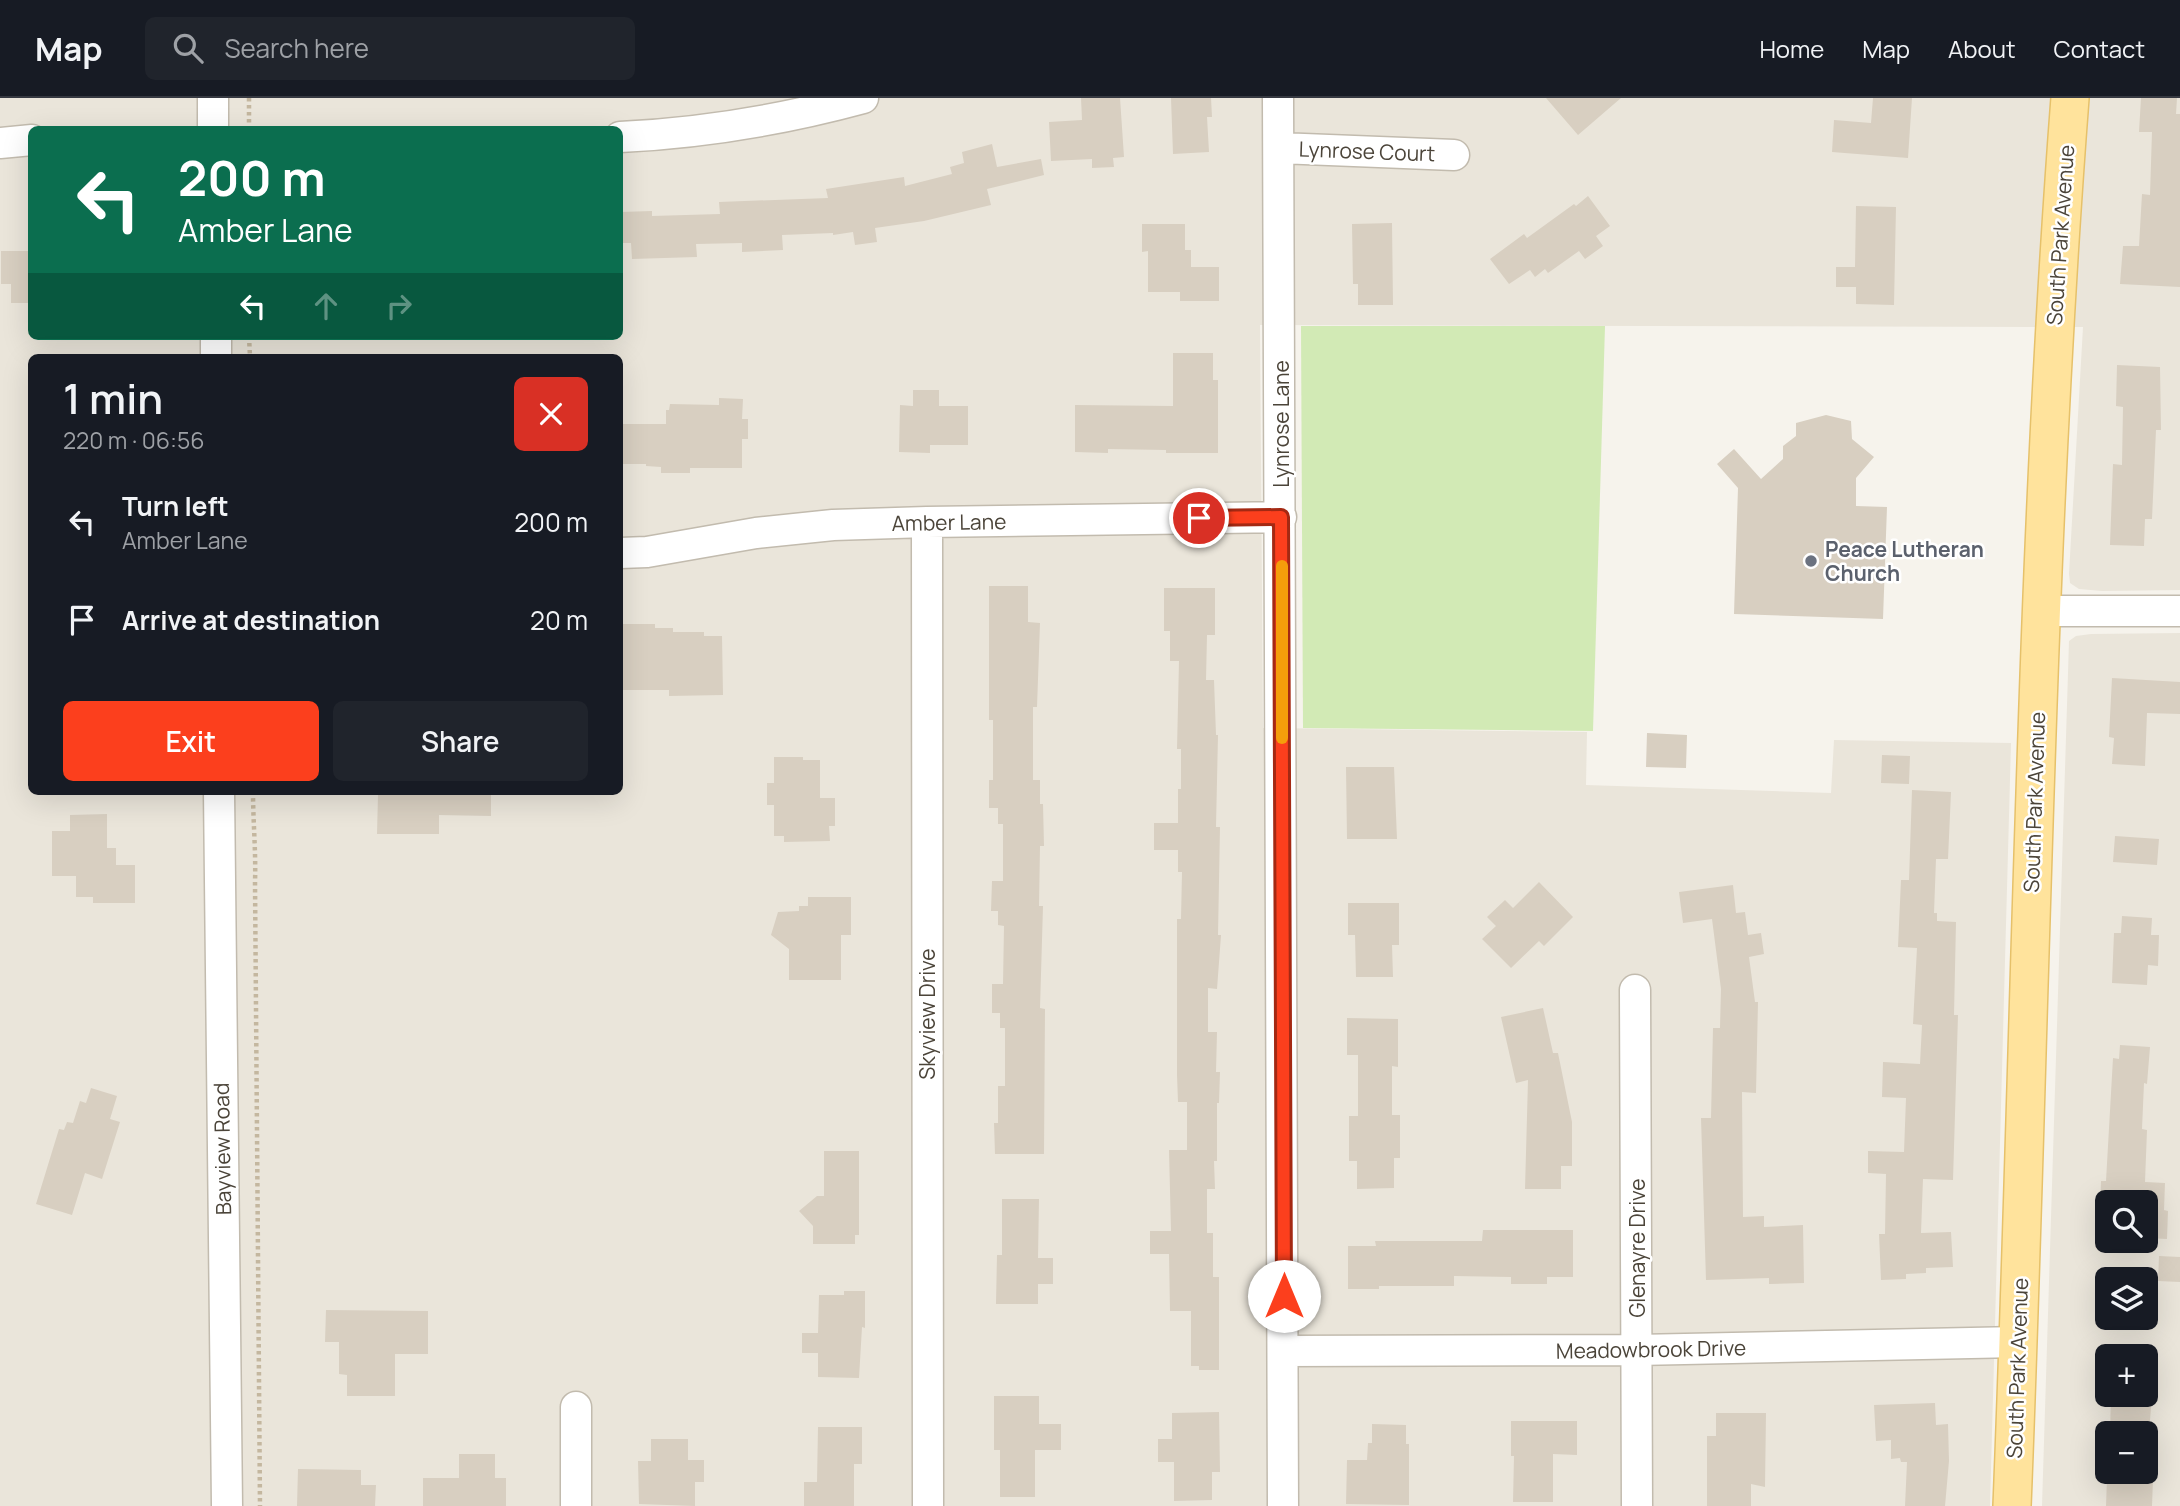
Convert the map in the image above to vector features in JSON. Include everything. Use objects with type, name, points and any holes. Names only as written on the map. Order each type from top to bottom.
[{"type":"main road","name":"South Park Avenue","points":[[2012,1506],[2041,611],[2056,290],[2070,98]]},
{"type":"street","points":[[213,98],[213,126]]},
{"type":"street","points":[[623,137],[683,134],[785,118],[863,98]]},
{"type":"street","name":"Lynrose Lane","points":[[1278,98],[1283,1506]]},
{"type":"street","points":[[0,143],[28,141]]},
{"type":"street","name":"Lynrose Court","points":[[1279,148],[1454,155]]},
{"type":"street","name":"Amber Lane","points":[[623,553],[647,552],[755,533],[833,525],[1281,517]]},
{"type":"street","name":"Skyview Drive","points":[[927,522],[928,1506]]},
{"type":"street","points":[[2041,611],[2180,611]]},
{"type":"street","name":"Bayview Road","points":[[219,795],[227,1506]]},
{"type":"street","name":"Glenayre Drive","points":[[1635,990],[1637,1506]]},
{"type":"street","name":"Meadowbrook Drive","points":[[1284,1351],[1637,1350],[2019,1342]]},
{"type":"street","points":[[576,1407],[576,1506]]},
{"type":"path","points":[[249,98],[249,126]]},
{"type":"path","points":[[253,795],[253,821],[257,844],[255,882],[260,1506]]},
{"type":"shaded area","points":[[0,98],[2180,98],[2180,590],[2102,591],[2079,589],[2070,583],[2083,327],[1260,325],[1263,728],[1587,732],[1586,785],[1831,793],[1834,740],[2011,743],[1990,1506],[0,1506]]},
{"type":"shaded area","points":[[2180,633],[2180,1506],[2042,1506],[2069,641],[2076,636]]},
{"type":"green space","points":[[1301,326],[1605,326],[1593,731],[1303,728]]},
{"type":"building","points":[[1081,98],[1120,98],[1124,157],[1113,158],[1114,167],[1092,168],[1092,159],[1051,161],[1049,122],[1082,120]]},
{"type":"building","points":[[1171,98],[1211,98],[1212,117],[1207,117],[1209,152],[1173,154]]},
{"type":"building","points":[[1546,98],[1621,98],[1578,135]]},
{"type":"building","points":[[1873,98],[1912,98],[1908,158],[1832,152],[1834,120],[1871,123]]},
{"type":"building","points":[[2141,98],[2177,98],[2176,114],[2180,114],[2180,287],[2120,284],[2123,246],[2139,246],[2142,194],[2150,195],[2152,132],[2139,132]]},
{"type":"building","points":[[992,144],[997,167],[1041,159],[1044,175],[987,189],[991,205],[924,221],[875,228],[877,242],[855,245],[853,232],[833,235],[782,235],[783,250],[742,252],[742,243],[696,244],[697,257],[632,259],[631,243],[623,243],[623,212],[652,211],[652,216],[720,214],[719,202],[828,198],[826,189],[904,177],[905,186],[952,174],[950,167],[964,163],[962,152]]},
{"type":"building","points":[[1588,196],[1610,226],[1596,236],[1603,246],[1585,259],[1579,251],[1548,273],[1545,269],[1535,277],[1530,270],[1509,284],[1490,259],[1524,234],[1527,238]]},
{"type":"building","points":[[1856,206],[1896,207],[1894,305],[1856,304],[1856,287],[1836,287],[1836,267],[1855,267]]},
{"type":"building","points":[[1392,223],[1393,305],[1358,305],[1358,284],[1353,284],[1352,224]]},
{"type":"building","points":[[1142,224],[1185,224],[1185,250],[1191,250],[1191,267],[1219,267],[1219,301],[1180,301],[1180,292],[1148,292],[1148,251],[1142,252]]},
{"type":"building","points":[[1,251],[28,251],[28,303],[11,303],[11,284],[1,284]]},
{"type":"building","points":[[1173,353],[1213,353],[1213,380],[1218,380],[1218,453],[1108,449],[1108,453],[1075,452],[1075,405],[1173,406]]},
{"type":"building","points":[[2117,365],[2160,367],[2161,430],[2156,430],[2152,519],[2145,519],[2144,546],[2110,545],[2113,464],[2122,465],[2123,407],[2116,406]]},
{"type":"building","points":[[913,390],[939,390],[939,406],[968,406],[968,445],[930,445],[930,453],[899,452],[900,405],[913,406]]},
{"type":"building","points":[[719,398],[743,399],[742,419],[748,419],[748,439],[742,439],[742,468],[690,468],[690,473],[661,473],[661,467],[623,464],[623,424],[666,424],[666,410],[669,410],[670,404],[719,405]]},
{"type":"building","name":"Peace Lutheran Church","points":[[1826,415],[1851,421],[1852,439],[1874,457],[1856,478],[1856,506],[1887,507],[1883,619],[1734,614],[1738,488],[1717,464],[1734,449],[1761,479],[1783,459],[1783,446],[1796,436],[1796,423]]},
{"type":"building","points":[[989,586],[1028,586],[1028,622],[1040,623],[1037,707],[1033,707],[1033,780],[1040,780],[1040,804],[1043,804],[1044,846],[1040,846],[1039,906],[1043,906],[1040,1008],[1045,1009],[1044,1154],[995,1154],[994,1123],[998,1123],[998,1086],[1005,1086],[1005,1028],[1000,1028],[1000,1013],[992,1013],[992,984],[1003,984],[1004,926],[998,925],[998,911],[991,911],[992,881],[1003,881],[1003,824],[998,824],[998,808],[989,808],[989,780],[993,780],[993,720],[989,720]]},
{"type":"building","points":[[1164,588],[1215,588],[1215,635],[1207,635],[1206,680],[1214,680],[1218,735],[1216,827],[1220,827],[1218,935],[1221,935],[1217,989],[1208,988],[1208,1032],[1217,1032],[1216,1072],[1220,1072],[1217,1161],[1214,1161],[1215,1189],[1207,1189],[1207,1233],[1213,1233],[1213,1277],[1219,1277],[1219,1370],[1199,1370],[1199,1366],[1191,1366],[1191,1311],[1170,1311],[1169,1254],[1150,1254],[1150,1231],[1171,1231],[1169,1150],[1187,1150],[1187,1102],[1178,1102],[1177,1075],[1177,919],[1181,919],[1182,872],[1178,872],[1178,850],[1154,850],[1154,823],[1178,823],[1178,789],[1181,789],[1181,749],[1177,749],[1179,661],[1170,661],[1170,631],[1164,631]]},
{"type":"building","points":[[623,624],[655,624],[655,628],[673,628],[673,632],[704,632],[704,636],[722,636],[723,695],[669,696],[669,690],[623,690]]},
{"type":"building","points":[[2112,678],[2180,682],[2180,714],[2147,713],[2145,766],[2112,764],[2114,738],[2109,737]]},
{"type":"building","points":[[1647,733],[1687,735],[1686,768],[1646,767]]},
{"type":"building","points":[[1882,755],[1910,756],[1909,784],[1881,783]]},
{"type":"building","points":[[774,757],[820,760],[820,798],[835,798],[835,826],[829,826],[830,841],[784,842],[784,836],[774,836],[774,805],[767,805],[767,783],[774,783]]},
{"type":"building","points":[[1346,767],[1394,767],[1397,839],[1347,839]]},
{"type":"building","points":[[1912,790],[1951,792],[1948,859],[1936,859],[1934,913],[1937,913],[1937,921],[1956,922],[1954,1015],[1958,1015],[1953,1180],[1923,1179],[1921,1233],[1951,1232],[1953,1267],[1926,1268],[1926,1273],[1906,1274],[1906,1279],[1881,1280],[1879,1234],[1885,1234],[1886,1174],[1868,1173],[1868,1151],[1904,1152],[1906,1098],[1882,1097],[1883,1062],[1920,1064],[1922,1025],[1913,1024],[1917,948],[1898,947],[1901,880],[1909,880]]},
{"type":"building","points":[[378,795],[491,795],[491,816],[439,815],[439,834],[377,834]]},
{"type":"building","points":[[107,814],[107,848],[116,848],[116,865],[135,865],[135,903],[93,903],[93,897],[76,897],[76,876],[52,876],[52,831],[70,831],[70,815]]},
{"type":"building","points":[[2115,836],[2159,839],[2157,865],[2113,862]]},
{"type":"building","points":[[1539,882],[1573,917],[1544,946],[1539,941],[1511,968],[1482,939],[1496,926],[1487,917],[1505,900],[1513,908]]},
{"type":"building","points":[[1733,885],[1736,913],[1745,912],[1748,935],[1761,933],[1764,954],[1749,957],[1755,1002],[1758,1002],[1756,1093],[1742,1092],[1743,1217],[1764,1216],[1764,1227],[1803,1225],[1804,1283],[1769,1284],[1769,1278],[1706,1280],[1701,1118],[1711,1118],[1713,1028],[1720,1028],[1721,989],[1712,919],[1683,923],[1679,892]]},
{"type":"building","points":[[808,897],[851,897],[851,935],[841,935],[841,980],[789,980],[789,949],[771,935],[778,912],[799,911],[799,906],[808,906]]},
{"type":"building","points":[[1348,903],[1399,903],[1399,945],[1392,945],[1393,977],[1356,977],[1355,935],[1348,935]]},
{"type":"building","points":[[2122,916],[2152,918],[2151,935],[2159,935],[2158,966],[2148,965],[2147,985],[2112,983],[2114,933],[2121,933]]},
{"type":"building","points":[[1543,1008],[1553,1053],[1558,1053],[1572,1122],[1572,1166],[1561,1166],[1561,1189],[1525,1189],[1528,1080],[1516,1083],[1501,1017]]},
{"type":"building","points":[[1347,1018],[1398,1019],[1398,1067],[1392,1066],[1392,1115],[1400,1115],[1400,1158],[1394,1158],[1394,1188],[1357,1189],[1357,1161],[1349,1161],[1349,1116],[1358,1116],[1358,1055],[1347,1055]]},
{"type":"building","points":[[2120,1045],[2150,1047],[2147,1084],[2144,1083],[2142,1129],[2147,1130],[2145,1182],[2165,1183],[2167,1239],[2158,1239],[2158,1190],[2101,1190],[2101,1181],[2106,1181],[2113,1058],[2119,1059]]},
{"type":"building","points":[[91,1088],[117,1096],[110,1119],[120,1122],[102,1179],[85,1173],[72,1215],[36,1204],[59,1129],[64,1130],[67,1122],[73,1123],[80,1101],[86,1103]]},
{"type":"building","points":[[824,1151],[859,1151],[859,1235],[855,1235],[855,1244],[813,1244],[813,1226],[799,1211],[817,1196],[824,1196]]},
{"type":"building","points":[[1002,1199],[1039,1199],[1038,1258],[1053,1258],[1053,1284],[1038,1284],[1038,1304],[996,1304],[997,1255],[1002,1255]]},
{"type":"building","points":[[1483,1230],[1573,1230],[1573,1277],[1547,1277],[1547,1284],[1511,1284],[1511,1277],[1454,1276],[1454,1286],[1379,1286],[1379,1289],[1348,1289],[1348,1246],[1376,1246],[1375,1241],[1482,1241]]},
{"type":"building","points":[[2159,1256],[2180,1257],[2180,1282],[2158,1281]]},
{"type":"building","points":[[844,1291],[865,1291],[865,1328],[862,1327],[859,1378],[818,1377],[818,1353],[802,1353],[802,1333],[818,1333],[819,1295],[844,1295]]},
{"type":"building","points":[[326,1310],[428,1311],[428,1354],[395,1354],[395,1396],[347,1396],[347,1375],[339,1374],[339,1342],[325,1342]]},
{"type":"building","points":[[994,1396],[1039,1396],[1039,1424],[1061,1424],[1061,1450],[1035,1450],[1035,1497],[1000,1497],[1000,1450],[994,1450]]},
{"type":"building","points":[[1935,1403],[1936,1425],[1948,1424],[1949,1461],[1945,1506],[1905,1506],[1907,1462],[1901,1462],[1900,1458],[1891,1459],[1891,1440],[1876,1441],[1874,1405]]},
{"type":"building","points":[[2111,1407],[2151,1407],[2150,1421],[2110,1421]]},
{"type":"building","points":[[1219,1412],[1220,1472],[1212,1472],[1212,1500],[1174,1501],[1174,1462],[1158,1462],[1158,1439],[1172,1439],[1172,1413]]},
{"type":"building","points":[[1716,1413],[1766,1413],[1765,1487],[1751,1484],[1751,1506],[1707,1506],[1707,1436],[1716,1436]]},
{"type":"building","points":[[1511,1421],[1577,1421],[1577,1455],[1553,1454],[1553,1502],[1513,1502],[1514,1456],[1511,1456]]},
{"type":"building","points":[[1372,1424],[1406,1425],[1406,1444],[1409,1444],[1409,1505],[1346,1504],[1347,1460],[1367,1460],[1368,1443],[1372,1443]]},
{"type":"building","points":[[818,1427],[862,1427],[862,1464],[854,1464],[854,1506],[804,1506],[804,1482],[817,1482]]},
{"type":"building","points":[[651,1439],[688,1439],[688,1460],[704,1460],[704,1482],[695,1482],[695,1506],[639,1504],[638,1461],[651,1461]]},
{"type":"building","points":[[459,1454],[495,1454],[495,1478],[506,1478],[506,1506],[423,1506],[423,1478],[459,1478]]},
{"type":"building","points":[[298,1469],[361,1470],[361,1485],[376,1485],[375,1506],[297,1506]]},
{"type":"building","points":[[2107,1484],[2153,1484],[2152,1506],[2106,1506]]},
{"type":"slow traffic","points":[[1282,566],[1282,738]]},
{"type":"place","name":"Peace Lutheran Church","points":[[1811,561]]},
{"type":"route","points":[[1199,518],[1281,517],[1284,1296]]}]
